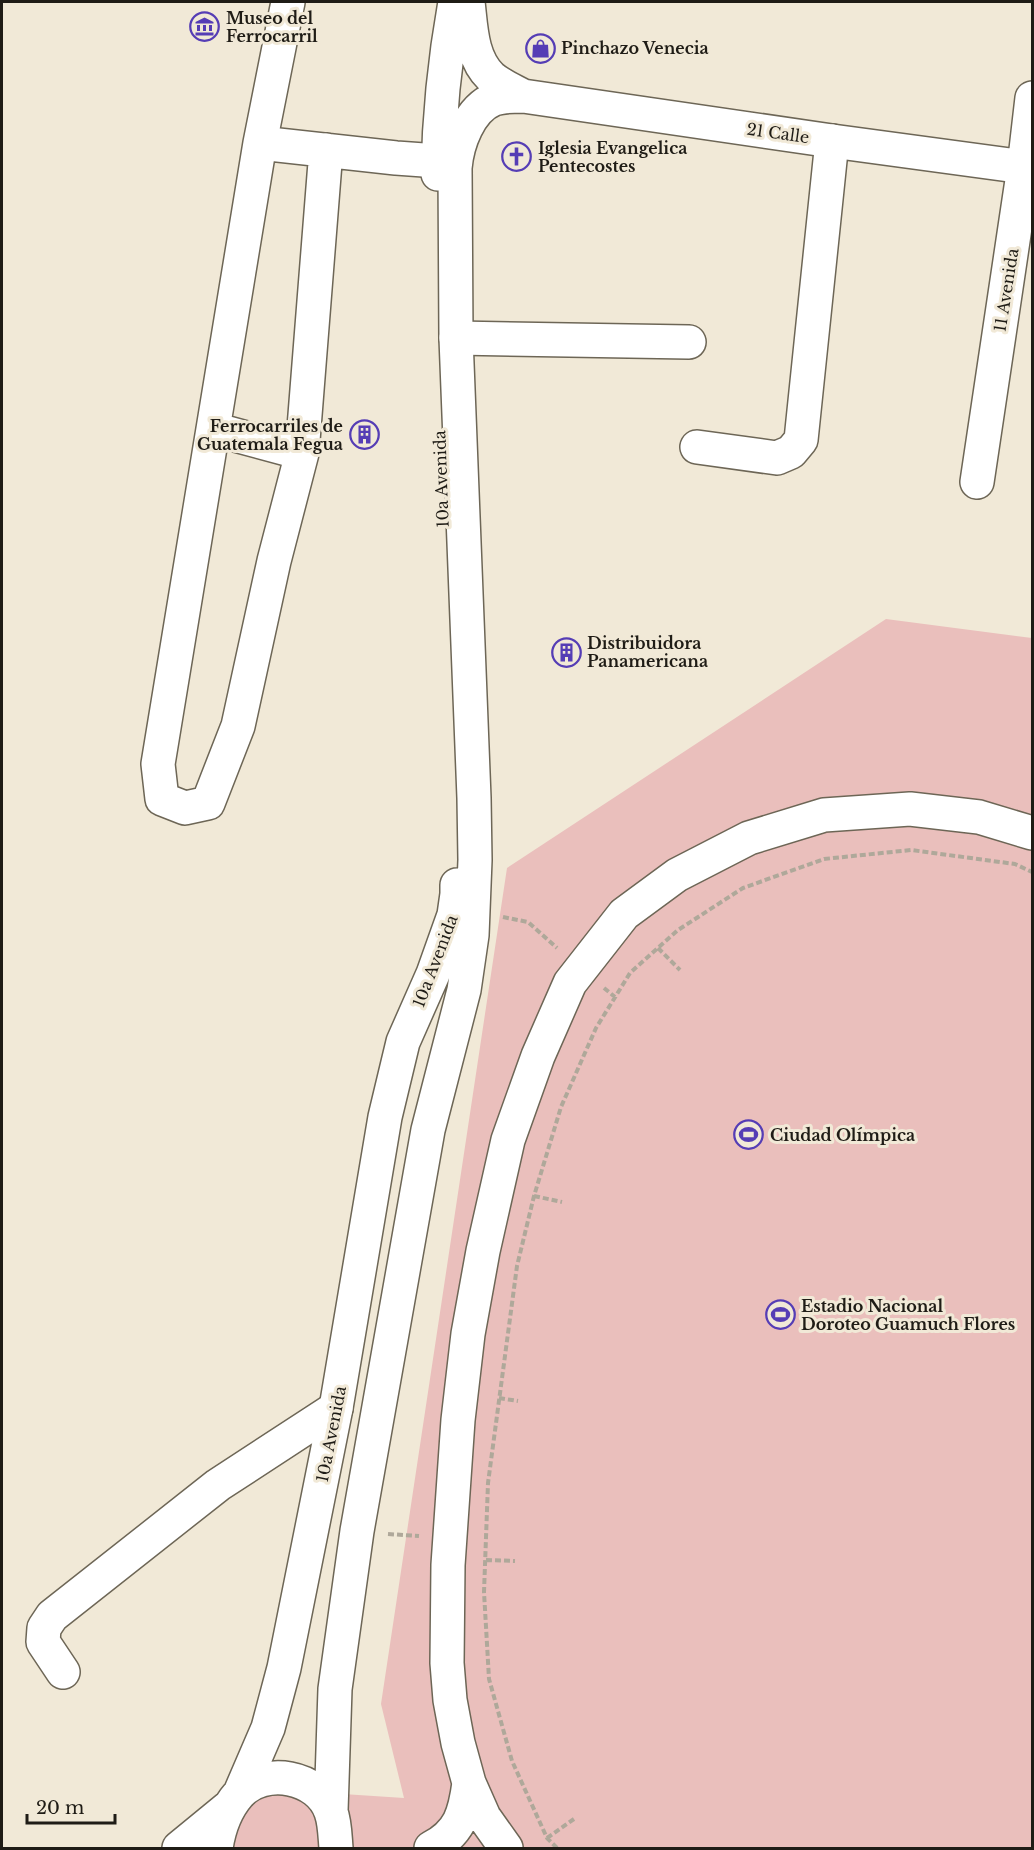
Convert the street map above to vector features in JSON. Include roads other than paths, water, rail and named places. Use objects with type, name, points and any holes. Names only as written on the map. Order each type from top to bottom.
[{"type":"main road","points":[[288,2],[260,143],[159,764],[162,799],[185,808],[208,803],[238,726],[274,561],[302,453],[326,150]]},
{"type":"main road","name":"10a Avenida","points":[[216,1848],[221,1823],[235,1799],[268,1728],[284,1668],[336,1408],[385,1117],[403,1042],[433,974],[454,915],[458,894],[445,614],[436,256],[438,161],[448,40],[455,2]]},
{"type":"main road","points":[[468,2],[473,40],[485,71],[497,82],[523,96]]},
{"type":"main road","name":"10a Avenida","points":[[338,1834],[336,1689],[357,1531],[428,1130],[464,990],[472,934],[476,860],[456,338],[455,168],[459,146],[473,118],[488,102],[502,97],[523,96]]},
{"type":"main road","name":"21 Calle","points":[[523,96],[1028,168]]},
{"type":"main road","name":"11 Avenida","points":[[977,482],[1028,168],[1032,98]]},
{"type":"main road","points":[[697,447],[777,458],[790,452],[801,440],[832,141]]},
{"type":"main road","points":[[260,143],[438,161]]},
{"type":"main road","points":[[456,338],[690,342]]},
{"type":"main road","points":[[213,429],[302,453]]},
{"type":"main road","points":[[506,1848],[484,1817],[469,1782],[458,1743],[450,1700],[447,1663],[448,1565],[458,1420],[468,1334],[483,1251],[508,1140],[538,1056],[570,983],[624,914],[677,875],[749,838],[824,815],[910,809],[979,817],[1032,833]]},
{"type":"main road","points":[[63,1672],[43,1642],[44,1628],[52,1616],[218,1485],[336,1408]]},
{"type":"main road","points":[[179,1848],[254,1784],[270,1779],[293,1779],[309,1785],[322,1796],[338,1834]]},
{"type":"main road","points":[[431,1848],[441,1843],[456,1829],[466,1808],[469,1782]]},
{"type":"main road","points":[[461,1848],[469,1842],[484,1817]]},
{"type":"place","name":"Museo del Ferrocarril","points":[[205,27]]},
{"type":"place","name":"Pinchazo Venecia","points":[[540,48]]},
{"type":"place","name":"Iglesia Evangelica Pentecostes","points":[[517,157]]},
{"type":"place","name":"Ferrocarriles de Guatemala Fegua","points":[[364,435]]},
{"type":"place","name":"Distribuidora Panamericana","points":[[566,652]]},
{"type":"place","name":"Ciudad Olímpica","points":[[749,1135]]},
{"type":"place","name":"Estadio Nacional Doroteo Guamuch Flores","points":[[780,1315]]}]
